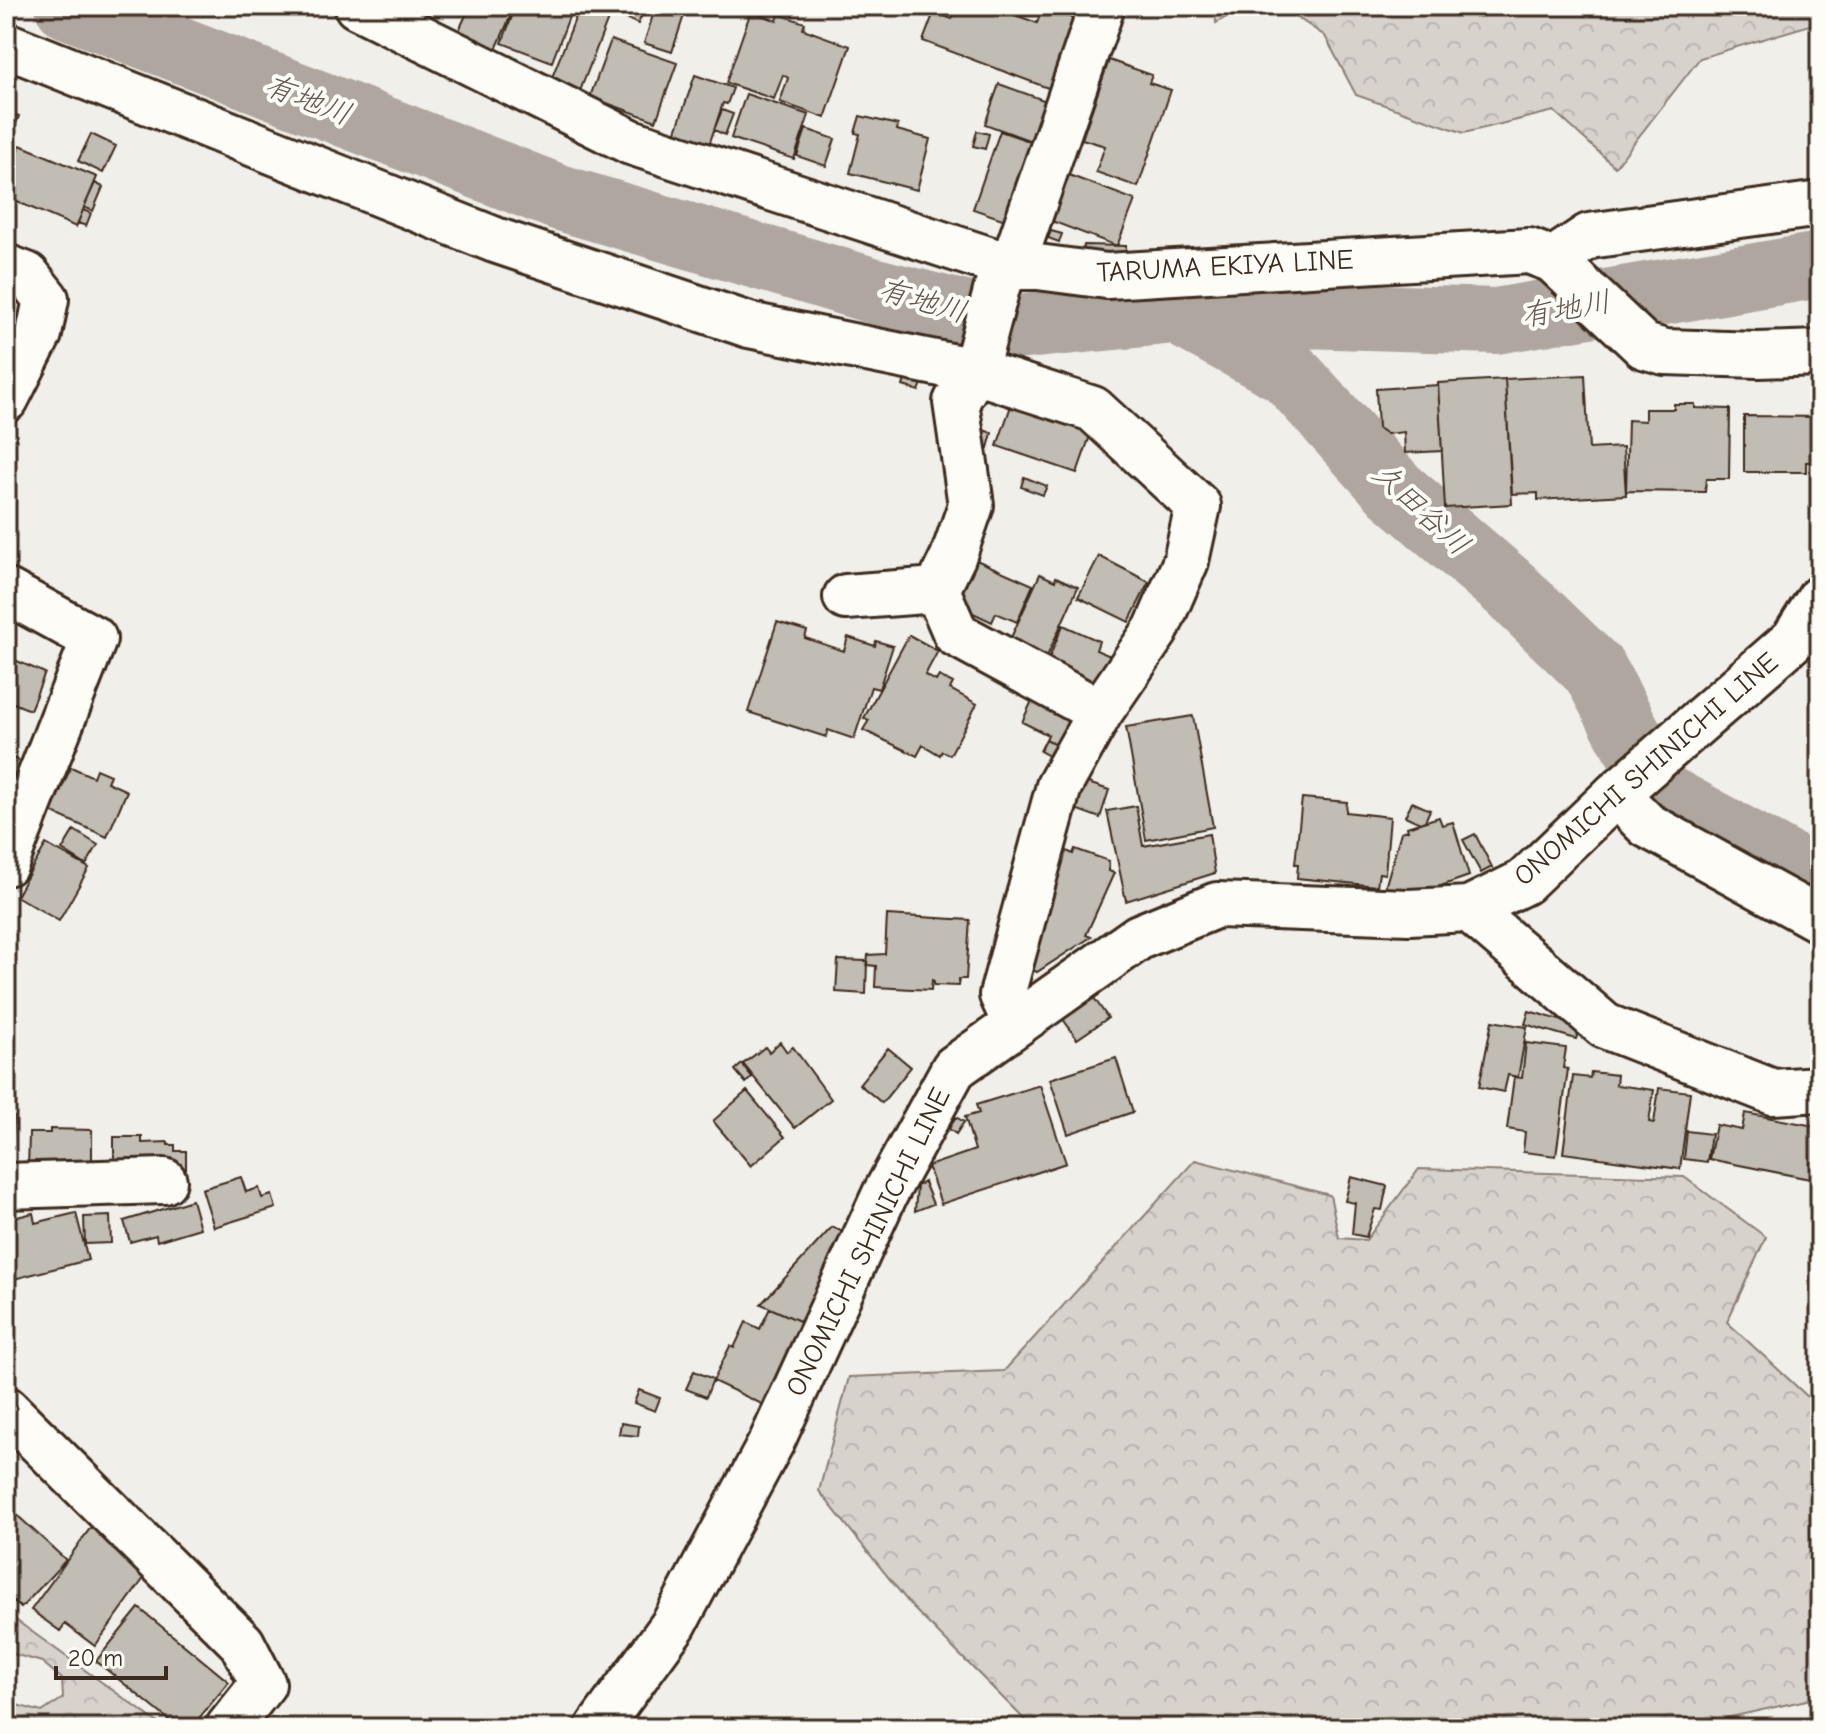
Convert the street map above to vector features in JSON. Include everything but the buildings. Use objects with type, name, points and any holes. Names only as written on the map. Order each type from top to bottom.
[{"type":"street","name":"TARUMA EKIYA LINE","points":[[357,6],[631,142],[1006,274],[1107,276],[1529,251],[1553,260]]},
{"type":"street","points":[[1100,712],[956,634],[937,590],[953,557],[971,505],[956,402],[975,371],[1006,274],[1102,6]]},
{"type":"street","points":[[6,45],[509,245],[749,325],[975,371],[1093,409],[1198,506],[1186,561],[1156,630],[1100,712],[1059,786],[1002,995],[1015,1023]]},
{"type":"street","points":[[1820,204],[1589,236],[1553,260],[1644,346],[1665,352],[1820,353]]},
{"type":"street","points":[[6,267],[27,275],[46,299],[39,334],[6,399]]},
{"type":"street","points":[[846,597],[937,590]]},
{"type":"street","points":[[6,591],[94,639],[6,863]]},
{"type":"street","name":"ONOMICHI SHINICHI LINE","points":[[598,1728],[682,1610],[772,1441],[885,1194],[954,1068],[1139,937],[1217,905],[1409,912],[1469,909],[1524,882],[1616,794],[1794,639],[1820,598]]},
{"type":"street","points":[[1616,794],[1647,825],[1820,920]]},
{"type":"street","points":[[1469,909],[1605,1026],[1773,1092],[1820,1089]]},
{"type":"street","points":[[6,1186],[164,1181]]},
{"type":"street","points":[[6,1409],[242,1643],[263,1684],[228,1728]]},
{"type":"green space","points":[[1215,6],[1245,6],[1216,23]]},
{"type":"green space","points":[[1280,6],[1820,6],[1820,22],[1700,58],[1615,167],[1554,111],[1464,133],[1356,95],[1325,36]]},
{"type":"green space","points":[[1195,1160],[1330,1195],[1339,1238],[1366,1240],[1419,1169],[1684,1177],[1766,1237],[1727,1322],[1808,1397],[1820,1401],[1820,1697],[1681,1728],[1033,1728],[913,1608],[819,1491],[849,1377],[1004,1371]]},
{"type":"green space","points":[[6,1613],[165,1728],[6,1728],[6,1702],[42,1712],[63,1698],[62,1679],[42,1662],[6,1652]]},
{"type":"waterway","name":"有地川","points":[[68,6],[558,197],[871,290],[1015,327],[1175,311],[1496,321],[1820,265]]},
{"type":"waterway","name":"久田谷川","points":[[1185,316],[1288,372],[1395,490],[1509,588],[1595,671],[1634,744]]},
{"type":"waterway","name":"久田谷川","points":[[1652,783],[1657,793],[1820,882]]}]
